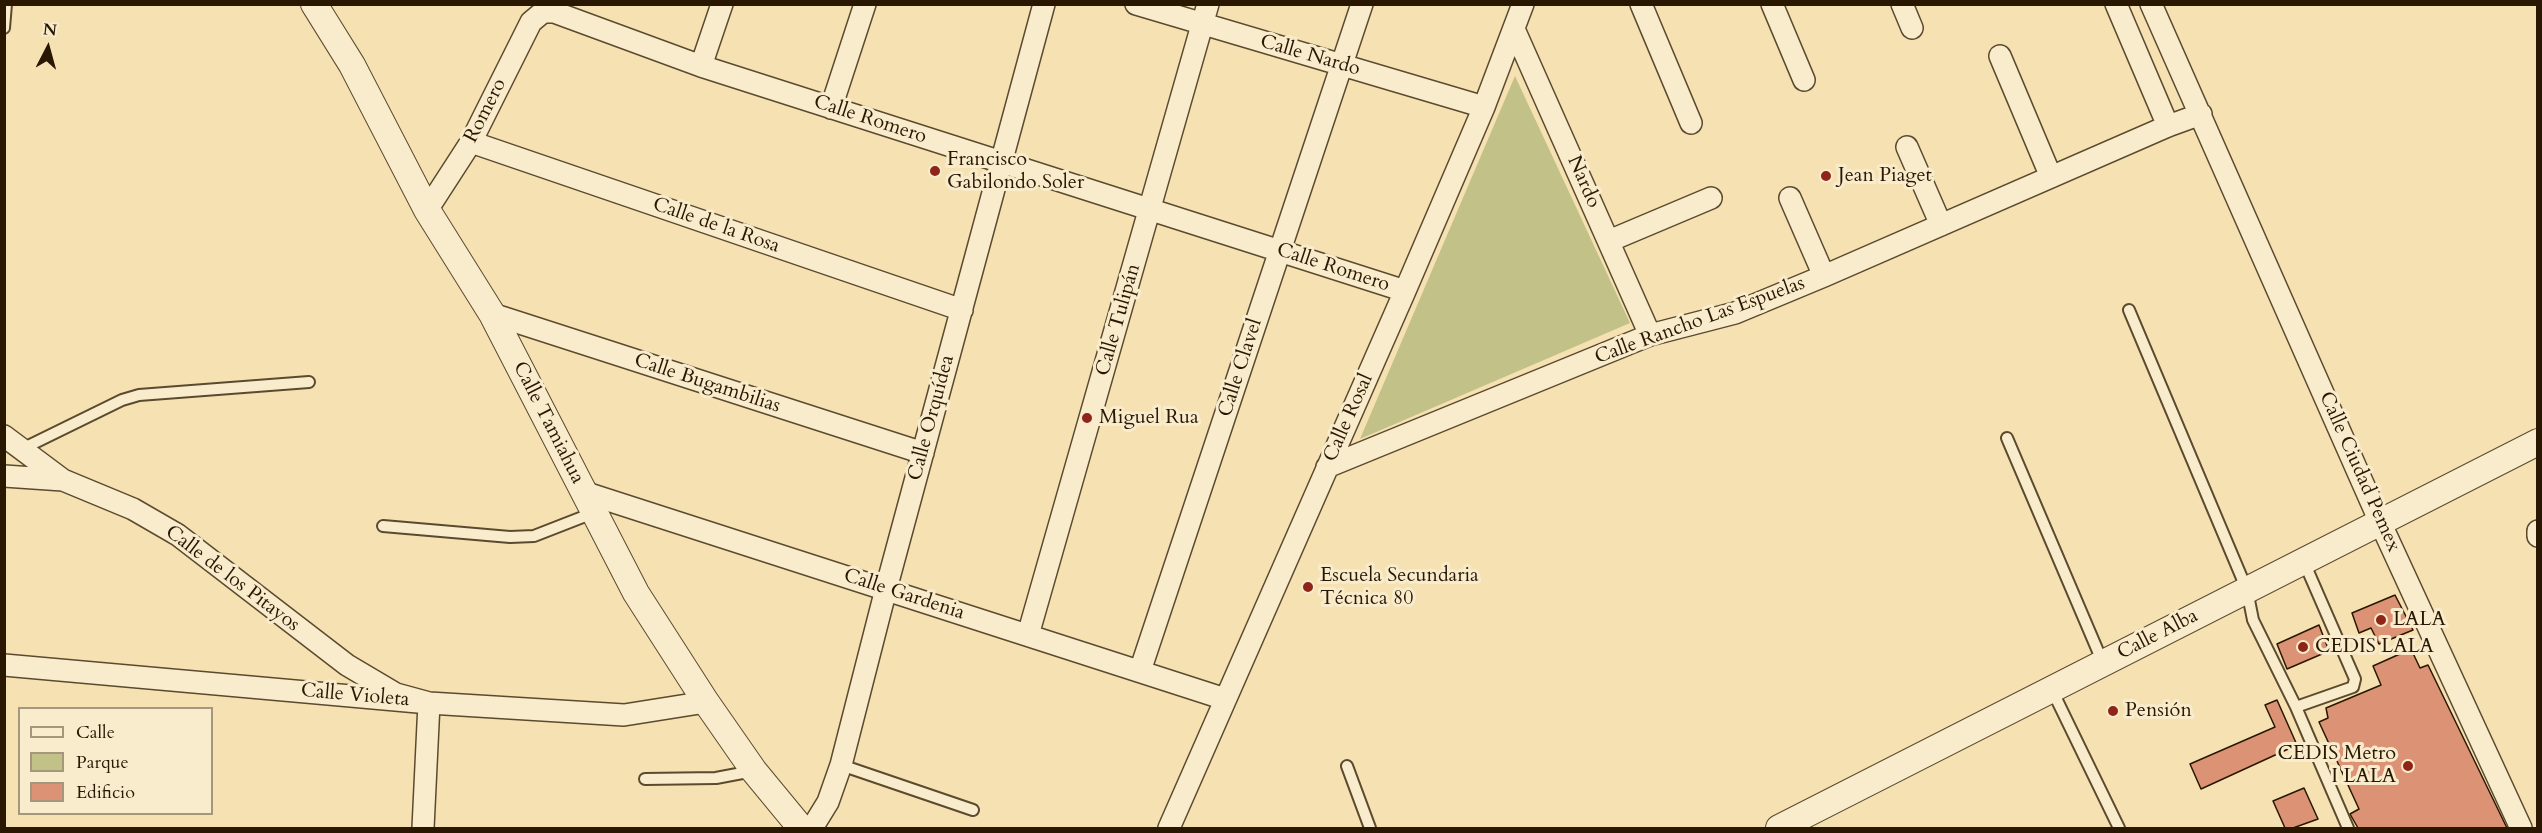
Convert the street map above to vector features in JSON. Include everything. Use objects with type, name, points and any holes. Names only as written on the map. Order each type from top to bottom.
[{"type":"street","name":"Calle Tamiahua","points":[[314,4],[352,65],[427,210],[492,314],[636,594],[754,771],[801,828]]},
{"type":"street","points":[[701,66],[723,4]]},
{"type":"street","points":[[831,108],[865,4]]},
{"type":"street","name":"Calle Orquídea","points":[[812,828],[828,802],[841,765],[1044,4]]},
{"type":"street","name":"Calle Nardo","points":[[1136,4],[1206,14],[1341,65],[1484,107]]},
{"type":"street","name":"Calle Clavel","points":[[1140,671],[1362,4]]},
{"type":"street","name":"Calle Rosal","points":[[1169,828],[1405,291],[1484,107],[1523,4]]},
{"type":"street","points":[[1641,4],[1690,123]]},
{"type":"street","points":[[1772,4],[1804,80]]},
{"type":"street","points":[[1902,4],[1912,28]]},
{"type":"street","points":[[2116,4],[2168,126],[2201,114]]},
{"type":"street","name":"Calle Ciudad Pemex","points":[[2151,4],[2380,522],[2521,828]]},
{"type":"street","name":"Romero","points":[[427,210],[471,142],[531,22],[543,12]]},
{"type":"street","name":"Calle Romero","points":[[543,12],[564,15],[701,66],[1405,291]]},
{"type":"street","name":"Calle Tulipán","points":[[1028,635],[1206,14]]},
{"type":"street","name":"Nardo","points":[[1514,29],[1650,335]]},
{"type":"street","points":[[2000,56],[2051,177]]},
{"type":"street","name":"Calle Rancho Las Espuelas","points":[[1327,467],[1650,335],[1719,319],[1824,276],[2168,126]]},
{"type":"street","name":"Calle de la Rosa","points":[[471,142],[962,310]]},
{"type":"street","points":[[1907,147],[1941,225]]},
{"type":"street","points":[[1609,241],[1711,198]]},
{"type":"street","points":[[1790,198],[1824,276]]},
{"type":"street","name":"Calle Bugambilias","points":[[492,314],[923,453]]},
{"type":"street","name":"Calle de los Pitayos","points":[[4,436],[63,480],[133,509],[178,535],[347,665],[396,694],[429,703]]},
{"type":"street","name":"Calle Alba","points":[[1779,828],[2538,442]]},
{"type":"street","points":[[4,476],[63,480]]},
{"type":"street","name":"Calle Gardenia","points":[[588,502],[886,590],[1225,699]]},
{"type":"street","points":[[2538,531],[2538,536]]},
{"type":"street","name":"Calle Violeta","points":[[4,665],[429,703],[624,714],[706,702]]},
{"type":"street","points":[[423,828],[429,703]]},
{"type":"lane","points":[[4,28],[6,4]]},
{"type":"lane","points":[[2129,310],[2247,590],[2253,620],[2296,707],[2348,828]]},
{"type":"lane","points":[[21,450],[122,400],[139,395],[309,382]]},
{"type":"lane","points":[[2007,438],[2103,664]]},
{"type":"lane","points":[[383,526],[510,537],[534,536],[588,502]]},
{"type":"lane","points":[[2296,707],[2353,687],[2355,679],[2304,562]]},
{"type":"lane","points":[[2052,690],[2119,828]]},
{"type":"lane","points":[[841,765],[973,810]]},
{"type":"lane","points":[[1347,766],[1370,828]]},
{"type":"lane","points":[[645,779],[716,778],[754,771]]},
{"type":"green space","points":[[1515,76],[1630,323],[1360,439]]},
{"type":"building","name":"LALA","points":[[2395,595],[2413,630],[2379,644],[2371,628],[2359,633],[2352,613]]},
{"type":"building","name":"CEDIS LALA","points":[[2319,625],[2329,651],[2287,669],[2277,644]]},
{"type":"building","name":"CEDIS Metro I LALA","points":[[2411,649],[2420,668],[2428,665],[2507,828],[2358,828],[2350,814],[2359,809],[2319,722],[2328,718],[2326,708],[2381,685],[2373,666]]},
{"type":"building","name":"CEDIS Metro I LALA","points":[[2277,700],[2297,745],[2201,789],[2190,764],[2275,727],[2265,705]]},
{"type":"building","points":[[2304,788],[2318,819],[2293,828],[2285,828],[2273,801]]},
{"type":"place","name":"Francisco Gabilondo Soler","points":[[935,171]]},
{"type":"place","name":"Jean Piaget","points":[[1826,176]]},
{"type":"place","name":"Miguel Rua","points":[[1087,418]]},
{"type":"place","name":"Escuela Secundaria Técnica 80","points":[[1308,587]]},
{"type":"place","name":"LALA","points":[[2381,620]]},
{"type":"place","name":"CEDIS LALA","points":[[2303,647]]},
{"type":"place","name":"Pensión","points":[[2113,711]]},
{"type":"place","name":"CEDIS Metro I LALA","points":[[2408,766]]}]
